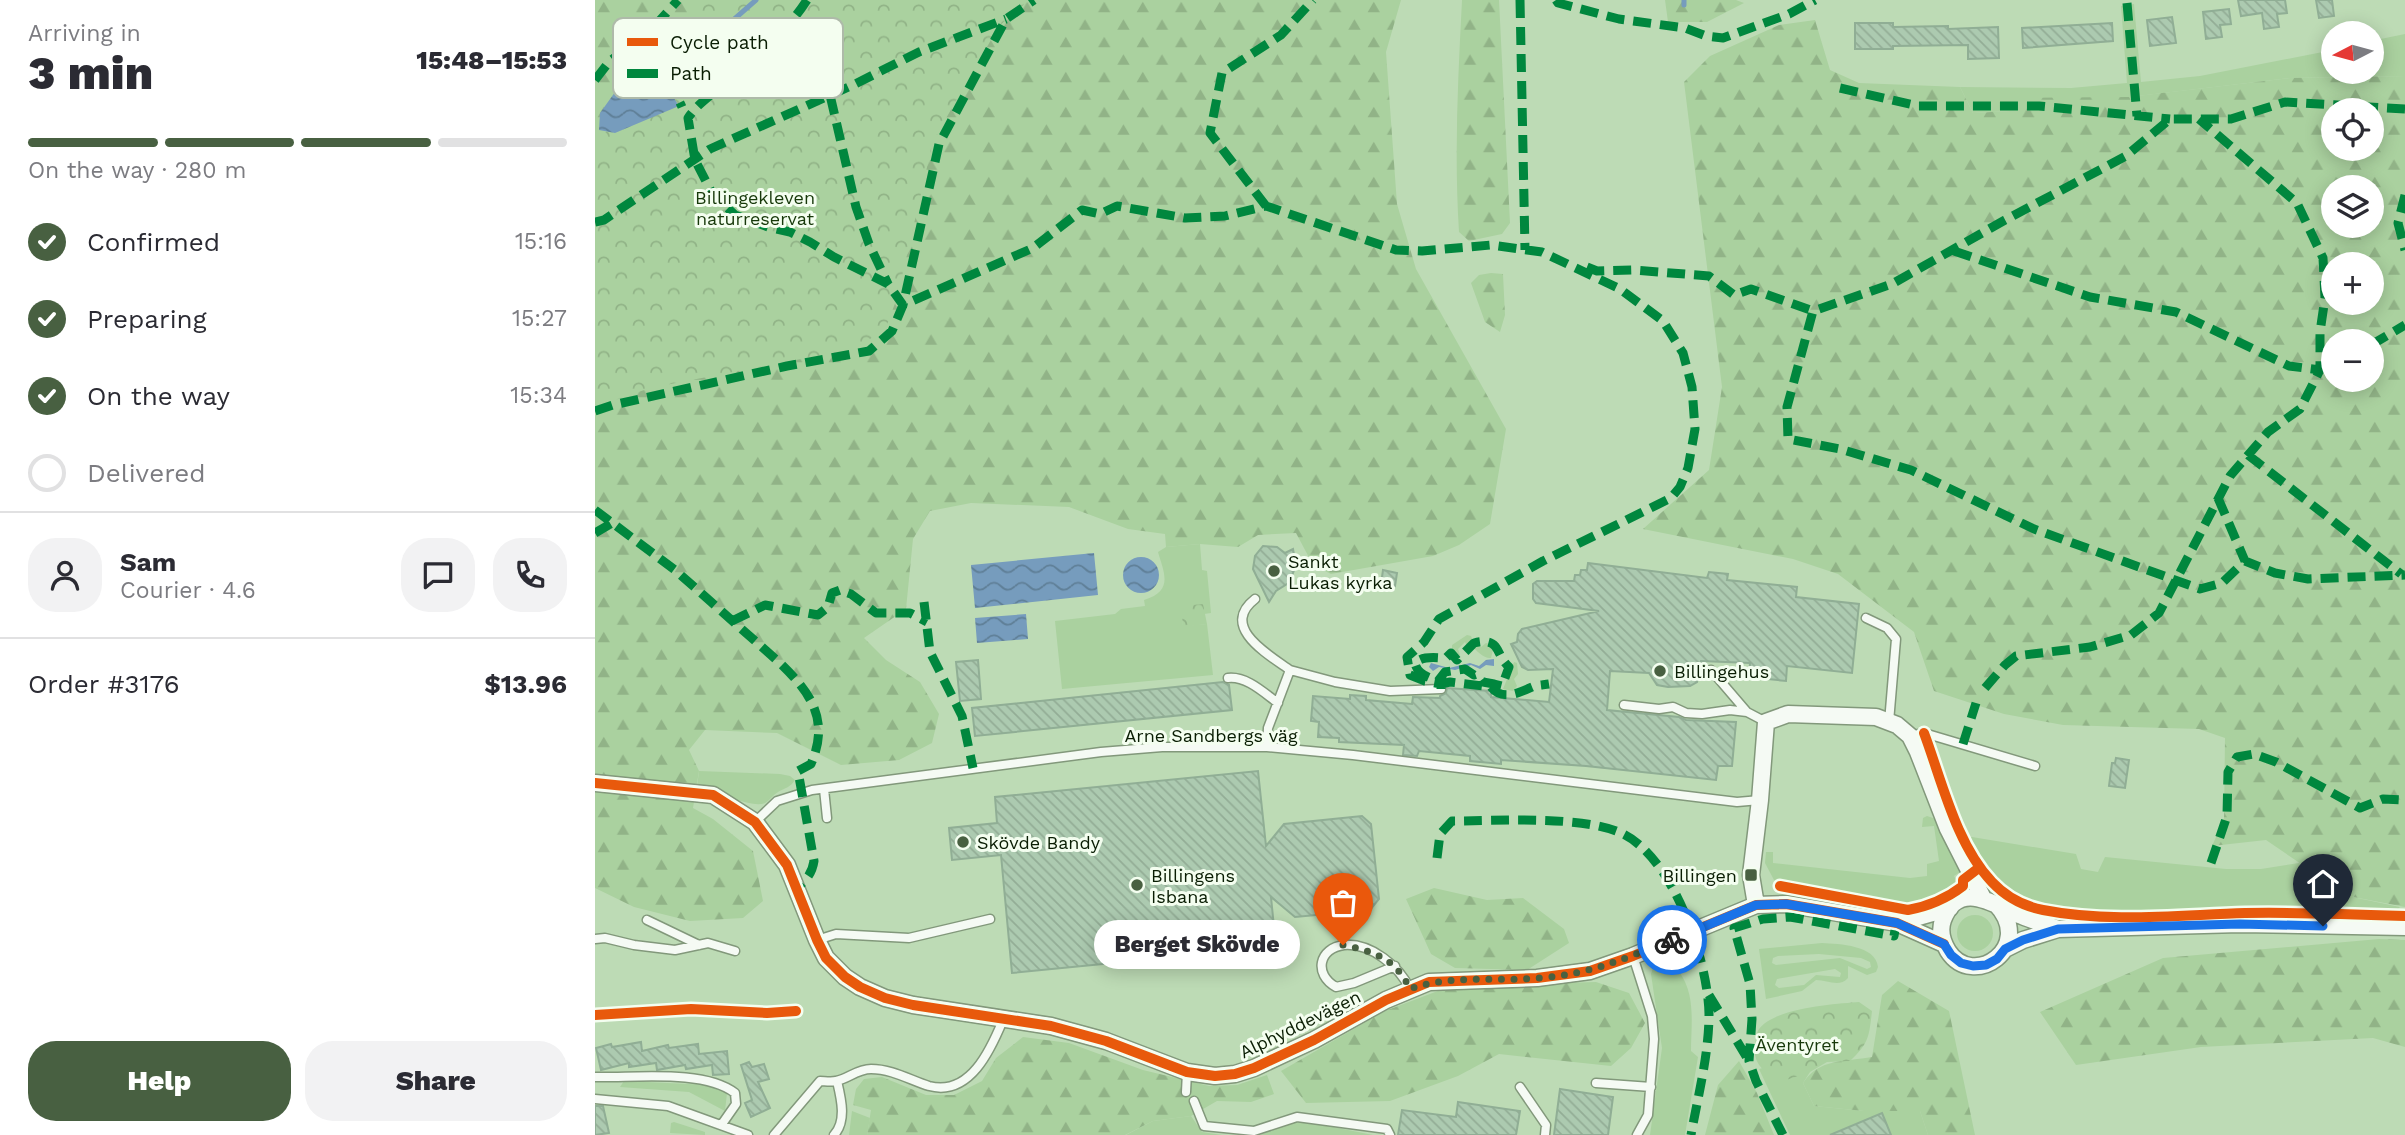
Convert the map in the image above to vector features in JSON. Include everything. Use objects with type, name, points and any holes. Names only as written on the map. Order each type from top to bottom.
[{"type":"street","points":[[1756,905],[1751,875],[1766,722],[1788,714],[1876,718],[1897,724],[1910,736],[1948,829],[1990,901],[2005,913],[2010,925],[2010,937],[2005,949],[1997,959],[1986,965],[1961,963],[1951,955],[1944,944],[1942,926],[1950,908],[1971,897],[1990,901],[2022,917],[2058,929]]},
{"type":"street","points":[[595,783],[713,795],[755,822]]},
{"type":"street","name":"Alphyddevägen","points":[[755,822],[787,865],[826,958],[839,972],[860,987],[885,998],[1051,1026],[1106,1041],[1187,1072],[1215,1076],[1254,1068],[1429,982],[1537,978],[1590,971],[1756,905],[1786,904],[1897,923],[1944,944]]},
{"type":"street","name":"Alphyddevägen","points":[[1897,923],[1950,908]]},
{"type":"street","points":[[2005,949],[2058,929],[2240,924],[2405,927]]},
{"type":"lane","points":[[1255,599],[1248,604],[1243,616],[1246,634],[1290,670],[1335,682],[1390,691],[1441,689]]},
{"type":"lane","points":[[1866,618],[1887,628],[1896,639],[1889,722]]},
{"type":"lane","points":[[1267,747],[1268,728],[1290,670]]},
{"type":"lane","points":[[1711,670],[1747,712]]},
{"type":"lane","points":[[1229,678],[1237,677],[1249,683],[1278,703]]},
{"type":"lane","points":[[1624,705],[1659,709],[1673,706],[1686,713],[1702,714],[1730,710],[1747,712],[1766,722]]},
{"type":"lane","points":[[1910,736],[1924,733],[2035,766]]},
{"type":"lane","name":"Arne Sandbergs väg","points":[[755,822],[777,801],[801,792],[1101,752],[1162,747],[1267,747],[1737,802],[1760,800]]},
{"type":"lane","points":[[824,789],[827,818]]},
{"type":"lane","points":[[817,940],[836,934],[909,938],[990,919]]},
{"type":"lane","points":[[647,920],[699,945]]},
{"type":"lane","points":[[595,939],[605,938],[675,950],[708,943],[736,951]]},
{"type":"lane","points":[[1395,966],[1354,983],[1336,987],[1326,981],[1321,971],[1322,961],[1327,953],[1343,945],[1370,950],[1395,966],[1410,989]]},
{"type":"lane","points":[[1633,956],[1652,1016],[1654,1039],[1647,1115],[1637,1135]]},
{"type":"lane","points":[[773,1135],[820,1081],[837,1082],[854,1072],[870,1069],[891,1072],[931,1086],[946,1086],[962,1081],[986,1058],[1003,1020]]},
{"type":"lane","points":[[1187,1072],[1187,1092]]},
{"type":"lane","points":[[595,1077],[685,1078],[726,1086],[735,1093],[736,1104],[722,1124]]},
{"type":"lane","points":[[834,1135],[839,1129],[842,1104],[837,1082]]},
{"type":"lane","points":[[1596,1083],[1651,1087]]},
{"type":"lane","points":[[1520,1087],[1546,1125],[1545,1135]]},
{"type":"lane","points":[[595,1099],[668,1106],[748,1135]]},
{"type":"lane","points":[[1194,1101],[1204,1126],[1219,1129],[1254,1131],[1297,1117],[1387,1129],[1390,1135]]},
{"type":"green space","points":[[595,0],[1401,0],[1386,52],[1397,204],[1416,269],[1506,429],[1490,524],[1459,545],[1433,556],[1331,574],[1313,565],[1296,533],[1258,535],[1238,547],[1200,544],[1166,547],[1165,534],[1128,529],[1069,507],[971,503],[930,511],[913,539],[906,609],[864,638],[886,660],[920,682],[939,714],[932,743],[899,760],[841,765],[777,733],[705,730],[689,750],[699,771],[693,808],[713,819],[753,851],[763,901],[743,918],[690,921],[634,907],[595,888]]},
{"type":"green space","name":"Billingekleven naturreservat","points":[[700,0],[1029,0],[999,26],[933,141],[897,298],[885,330],[853,349],[650,388],[595,407],[595,138],[600,138],[640,98],[843,98],[843,18],[695,18]]},
{"type":"green space","points":[[1462,0],[1499,0],[1510,223],[1502,234],[1469,241],[1459,232],[1457,174]]},
{"type":"green space","points":[[1665,0],[1736,0],[1744,3],[1707,22],[1668,22]]},
{"type":"green space","points":[[2134,4],[2141,82],[2200,76],[2321,52],[2321,77],[2290,78],[1973,113],[1960,87],[2071,88],[2127,83],[2121,6]]},
{"type":"green space","points":[[1815,20],[1830,70],[1859,83],[1960,87],[1973,113],[2010,111],[2018,98],[2128,97],[2290,78],[2321,77],[2321,84],[2384,84],[2384,76],[2405,76],[2405,907],[2348,896],[2266,840],[2212,846],[2224,819],[2225,738],[2199,729],[2063,725],[2004,714],[1934,691],[1914,632],[1838,574],[1793,559],[1643,529],[1709,470],[1722,387],[1684,82],[1710,56],[1779,25]]},
{"type":"green space","points":[[2405,34],[2405,76],[2384,76],[2384,38]]},
{"type":"green space","points":[[1503,274],[1505,315],[1500,332],[1485,322],[1471,283],[1479,275]]},
{"type":"green space","points":[[1200,544],[1202,570],[1207,571],[1211,613],[1204,614],[1182,606],[1183,626],[1207,624],[1213,675],[1062,689],[1055,621],[1115,614],[1121,609],[1145,606],[1144,600],[1160,592],[1165,580],[1158,552],[1166,547]]},
{"type":"green space","points":[[1203,604],[1207,624],[1183,627],[1181,606]]},
{"type":"green space","points":[[1467,635],[1471,636],[1473,641],[1467,646],[1465,642],[1458,649],[1460,655],[1457,657],[1452,645]]},
{"type":"green space","points":[[1476,643],[1481,647],[1486,643],[1490,644],[1493,650],[1491,658],[1483,656],[1472,646]]},
{"type":"green space","points":[[1514,662],[1517,663],[1518,674],[1514,679],[1517,686],[1513,691],[1503,689]]},
{"type":"green space","points":[[699,771],[780,774],[795,780],[765,803],[759,804],[697,787]]},
{"type":"green space","points":[[1927,816],[1939,820],[1960,872],[1954,876],[1959,885],[1937,899],[1905,906],[1774,880],[1765,863],[1766,852],[1773,852],[1773,863],[1910,878],[1927,876],[1927,864],[1939,861],[1934,826],[1922,827],[1923,818]]},
{"type":"green space","points":[[1968,838],[2076,854],[2081,869],[2098,872],[2105,857],[2226,869],[2261,869],[2299,863],[2348,896],[2400,907],[2395,912],[2127,912],[2043,906],[2023,899],[2003,885]]},
{"type":"green space","points":[[1434,888],[1487,900],[1523,898],[1564,929],[1569,943],[1527,970],[1455,968],[1431,954],[1406,899]]},
{"type":"green space","points":[[1975,915],[1988,920],[1993,933],[1988,946],[1975,951],[1962,946],[1957,933],[1962,920]]},
{"type":"green space","points":[[2379,939],[2405,940],[2405,1047],[2373,1038],[2201,1047],[2076,1065],[2040,1012],[2163,958]]},
{"type":"green space","points":[[1822,943],[1847,945],[1871,954],[1878,967],[1876,972],[1867,975],[1848,966],[1848,978],[1841,983],[1816,980],[1802,991],[1766,999],[1759,949]],"holes":[[[1819,954],[1861,958],[1870,962],[1871,967],[1867,969],[1840,958],[1776,965],[1772,963],[1773,958],[1778,956]],[[1835,969],[1841,973],[1840,977],[1816,975],[1804,985],[1779,988],[1775,985],[1777,979]]]},
{"type":"green space","points":[[1667,955],[1680,973],[1688,991],[1692,1011],[1691,1051],[1698,1057],[1685,1135],[1650,1135],[1662,1048],[1651,974],[1654,965]]},
{"type":"green space","points":[[1898,981],[1949,1011],[1975,1135],[1928,1135],[1920,1111],[1864,1111],[1814,1106],[1803,1083],[1809,1075],[1825,1065],[1872,1057],[1882,995]]},
{"type":"green space","points":[[1596,982],[1629,993],[1645,1023],[1631,1048],[1611,1066],[1499,1054],[1458,1076],[1390,1101],[1306,1103],[1281,1071],[1385,1011],[1451,986]]},
{"type":"green space","name":"Äventyret","points":[[1859,1002],[1872,1011],[1870,1027],[1865,1044],[1850,1061],[1827,1062],[1810,1072],[1780,1082],[1758,1062],[1755,1051],[1757,1033],[1774,1018],[1803,1009]]},
{"type":"green space","points":[[1023,1037],[1069,1043],[1143,1070],[1209,1086],[1237,1085],[1267,1075],[1274,1094],[1251,1102],[1217,1101],[1191,1116],[1153,1121],[1125,1135],[867,1135],[871,1110],[853,1105],[856,1089],[864,1079],[882,1077],[926,1095],[954,1095],[982,1081],[996,1058]]},
{"type":"green space","points":[[1739,1061],[1757,1093],[1774,1135],[1705,1135],[1718,1085]]},
{"type":"green space","points":[[1781,1063],[1810,1072],[1803,1083],[1814,1106],[1864,1111],[1920,1111],[1928,1135],[1891,1135],[1882,1113],[1829,1135],[1790,1135],[1759,1069]]},
{"type":"green space","points":[[624,1081],[710,1085],[727,1093],[725,1111],[689,1092],[620,1087]]},
{"type":"green space","points":[[852,1111],[870,1118],[867,1135],[849,1135]]},
{"type":"green space","points":[[1191,1116],[1202,1132],[1222,1135],[1126,1135],[1153,1121]]},
{"type":"green space","points":[[1308,1122],[1373,1135],[1260,1135],[1291,1123]]},
{"type":"green space","points":[[671,1123],[705,1132],[705,1135],[670,1133]]},
{"type":"water","points":[[613,95],[613,98],[674,98],[679,106],[615,133],[599,130],[600,113]]},
{"type":"water","points":[[1094,553],[1098,595],[975,608],[971,565]]},
{"type":"water","points":[[1141,557],[1154,562],[1159,575],[1154,588],[1141,593],[1128,588],[1123,575],[1128,562]]},
{"type":"water","points":[[1026,614],[1028,639],[977,643],[975,618]]},
{"type":"water","points":[[1494,659],[1494,666],[1486,665],[1480,669],[1471,665],[1455,670],[1439,667],[1433,671],[1429,667],[1431,663],[1449,668],[1470,663],[1479,666],[1486,660]]},
{"type":"building","points":[[2238,0],[2285,0],[2287,13],[2277,14],[2279,27],[2264,29],[2262,13],[2241,16]]},
{"type":"building","points":[[2316,0],[2332,0],[2334,16],[2319,18]]},
{"type":"building","points":[[2229,9],[2231,24],[2220,25],[2222,37],[2206,39],[2203,12]]},
{"type":"building","points":[[2172,17],[2176,43],[2150,46],[2147,20]]},
{"type":"building","points":[[1855,23],[1893,23],[1893,27],[1948,26],[1948,29],[1998,27],[1999,58],[1968,59],[1968,45],[1855,49]]},
{"type":"building","points":[[2112,23],[2113,41],[2023,48],[2022,28]]},
{"type":"building","name":"Sankt Lukas kyrka","points":[[1263,546],[1277,547],[1285,553],[1293,549],[1295,560],[1290,582],[1276,591],[1269,602],[1253,569],[1255,556]]},
{"type":"building","name":"Billingehus","points":[[1588,563],[1707,578],[1709,572],[1728,574],[1727,580],[1797,587],[1796,597],[1859,604],[1852,673],[1787,666],[1786,681],[1749,677],[1750,663],[1701,661],[1697,682],[1690,686],[1668,687],[1657,685],[1649,673],[1610,671],[1607,710],[1686,720],[1736,722],[1732,766],[1718,766],[1716,780],[1586,766],[1501,760],[1501,764],[1470,761],[1470,756],[1419,751],[1417,756],[1403,755],[1404,745],[1339,742],[1339,738],[1318,737],[1319,722],[1311,721],[1313,696],[1350,699],[1350,695],[1366,696],[1366,700],[1412,704],[1413,697],[1440,698],[1447,688],[1491,691],[1491,697],[1549,702],[1553,669],[1528,670],[1522,667],[1511,644],[1517,642],[1522,629],[1599,611],[1536,603],[1533,599],[1533,584],[1537,581],[1574,581],[1575,575],[1580,575],[1581,570],[1587,570]]},
{"type":"building","points":[[1383,570],[1397,573],[1395,586],[1381,584]]},
{"type":"building","points":[[978,660],[981,699],[960,701],[956,662]]},
{"type":"building","points":[[1223,682],[1229,685],[1232,710],[975,736],[972,708]]},
{"type":"building","points":[[2116,758],[2129,760],[2125,788],[2109,786],[2112,763],[2115,763]]},
{"type":"building","name":"Billingens Isbana","points":[[1258,771],[1266,846],[1284,824],[1362,816],[1371,824],[1379,899],[1370,910],[1295,917],[1271,897],[1276,947],[1012,973],[1001,855],[952,860],[949,828],[997,823],[995,797]]},
{"type":"building","points":[[641,1042],[642,1051],[668,1045],[669,1048],[698,1044],[699,1054],[727,1051],[729,1074],[713,1075],[712,1065],[686,1069],[685,1065],[657,1070],[656,1063],[629,1067],[629,1063],[601,1070],[596,1048]]},
{"type":"building","points":[[749,1062],[752,1067],[764,1064],[769,1079],[758,1082],[770,1108],[751,1117],[745,1103],[752,1100],[741,1065]]},
{"type":"building","points":[[1560,1089],[1613,1097],[1608,1135],[1554,1135]]},
{"type":"building","points":[[1458,1102],[1520,1111],[1516,1135],[1398,1135],[1402,1110],[1456,1117]]},
{"type":"building","points":[[595,1106],[603,1106],[609,1133],[595,1135]]},
{"type":"building","points":[[1882,1113],[1891,1135],[1830,1135]]},
{"type":"waterway","points":[[735,18],[756,0]]},
{"type":"waterway","points":[[1684,0],[1684,5]]},
{"type":"marked path","points":[[662,18],[678,0]]},
{"type":"marked path","points":[[794,18],[807,0]]},
{"type":"marked path","points":[[595,411],[787,366],[869,351],[892,331],[903,305],[939,144],[1006,19],[1034,0]]},
{"type":"marked path","points":[[1266,206],[1210,133],[1222,73],[1281,35],[1313,0]]},
{"type":"marked path","points":[[1520,0],[1525,250]]},
{"type":"marked path","points":[[1556,0],[1558,3],[1619,19],[1685,28],[1706,36],[1723,38],[1789,14],[1815,0]]},
{"type":"marked path","points":[[2127,3],[2137,116]]},
{"type":"marked path","points":[[843,89],[919,52],[1006,19]]},
{"type":"marked path","points":[[595,80],[613,59]]},
{"type":"marked path","points":[[1840,88],[1918,106],[2039,106],[2170,119]]},
{"type":"marked path","points":[[677,98],[682,107]]},
{"type":"marked path","points":[[707,98],[688,118],[695,160],[712,193],[735,215],[790,232],[888,284],[903,305],[1033,248],[1082,210],[1100,214],[1117,206],[1185,218],[1225,216],[1266,206],[1396,250],[1422,251],[1491,245],[1542,252],[1620,289],[1663,321],[1683,353],[1692,387],[1695,429],[1688,468],[1680,487],[1671,498],[1543,561],[1439,619],[1424,642],[1407,657],[1410,675],[1441,684],[1441,689]]},
{"type":"marked path","points":[[595,222],[604,220],[710,149],[824,98]]},
{"type":"marked path","points":[[831,98],[856,207],[869,244],[888,284]]},
{"type":"marked path","points":[[2405,109],[2285,102],[2231,119],[2170,119],[2126,156],[1892,284],[1813,311],[1787,407],[1788,439],[1840,449],[1911,470],[2034,529],[2200,589],[2222,583],[2245,561],[2275,573],[2308,579],[2405,575]]},
{"type":"marked path","points":[[1954,251],[2090,297],[2176,312],[2289,366],[2320,370],[2320,332],[2325,298],[2323,258],[2297,203],[2199,119]]},
{"type":"marked path","points":[[2405,195],[2398,223],[2405,250]]},
{"type":"marked path","points":[[1587,267],[1597,271],[1634,270],[1709,276],[1734,295],[1751,289],[1813,311]]},
{"type":"marked path","points":[[2384,337],[2405,325]]},
{"type":"marked path","points":[[1985,688],[2016,656],[2090,647],[2131,635],[2159,613],[2230,476],[2268,432],[2300,409],[2321,370]]},
{"type":"marked path","points":[[2248,455],[2401,574]]},
{"type":"marked path","points":[[2218,498],[2245,561]]},
{"type":"marked path","points":[[595,510],[675,570],[780,663],[801,685],[814,708],[819,734],[816,748],[811,764],[798,771],[814,861],[812,870],[796,889]]},
{"type":"marked path","points":[[595,533],[612,523]]},
{"type":"marked path","points":[[732,621],[765,605],[818,615],[828,607],[832,593],[840,590],[851,594],[876,613],[910,613],[927,622]]},
{"type":"marked path","points":[[924,602],[930,652],[962,716],[973,768]]},
{"type":"marked path","points":[[1491,687],[1494,684],[1483,682],[1477,674],[1465,669],[1445,672],[1438,681],[1421,672],[1415,663],[1426,658],[1446,658],[1451,653],[1457,660],[1474,643],[1489,642],[1509,667],[1502,686],[1494,684]]},
{"type":"marked path","points":[[1439,681],[1441,684],[1450,682],[1491,687],[1505,695],[1549,684]]},
{"type":"marked path","points":[[1963,744],[1976,703]]},
{"type":"marked path","points":[[2211,863],[2227,816],[2228,772],[2237,757],[2254,754],[2276,762],[2360,808],[2383,799],[2405,800]]},
{"type":"marked path","points":[[1437,858],[1440,834],[1452,821],[1538,820],[1604,827],[1621,833],[1640,845],[1657,863],[1684,912],[1702,966],[1707,992],[1707,1044],[1691,1135]]},
{"type":"marked path","points":[[1783,1135],[1749,1061],[1752,1019],[1750,984],[1734,928],[1763,919],[1790,917],[1894,936],[1897,918]]},
{"type":"marked path","points":[[1709,995],[1749,1061]]},
{"type":"cycle path","points":[[1924,733],[1959,831],[1979,867],[1997,887],[2029,906],[2068,914],[2118,917],[2265,913],[2405,916]]},
{"type":"cycle path","points":[[595,783],[713,795],[755,822],[787,865],[826,958],[845,977],[860,987],[885,998],[913,1005],[1051,1026],[1106,1041],[1187,1072],[1215,1076],[1254,1068],[1314,1040],[1386,1000],[1429,982],[1537,978],[1590,971],[1756,905],[1786,904],[1897,923],[1944,944]]},
{"type":"cycle path","points":[[1780,886],[1908,910],[1950,895],[1963,886],[1963,880],[1980,867]]},
{"type":"cycle path","points":[[595,1015],[691,1009],[767,1013],[796,1011]]},
{"type":"way so far","points":[[1343,945],[1370,950],[1395,966],[1410,989],[1429,982],[1569,975],[1609,966],[1672,940]]},
{"type":"place","name":"Sankt Lukas kyrka","points":[[1274,571]]},
{"type":"place","name":"Billingehus","points":[[1660,671]]},
{"type":"place","name":"Skövde Bandy","points":[[963,842]]},
{"type":"place","name":"Billingen","points":[[1751,875]]},
{"type":"place","name":"Billingens Isbana","points":[[1137,885]]},
{"type":"place","name":"Berget Skövde","points":[[1343,945]]},
{"type":"route","points":[[1672,940],[1756,905],[1786,904],[1897,923],[1944,944],[1951,955],[1961,963],[1973,966],[1986,965],[1997,959],[2005,949],[2058,929],[2240,924],[2323,926]]}]
